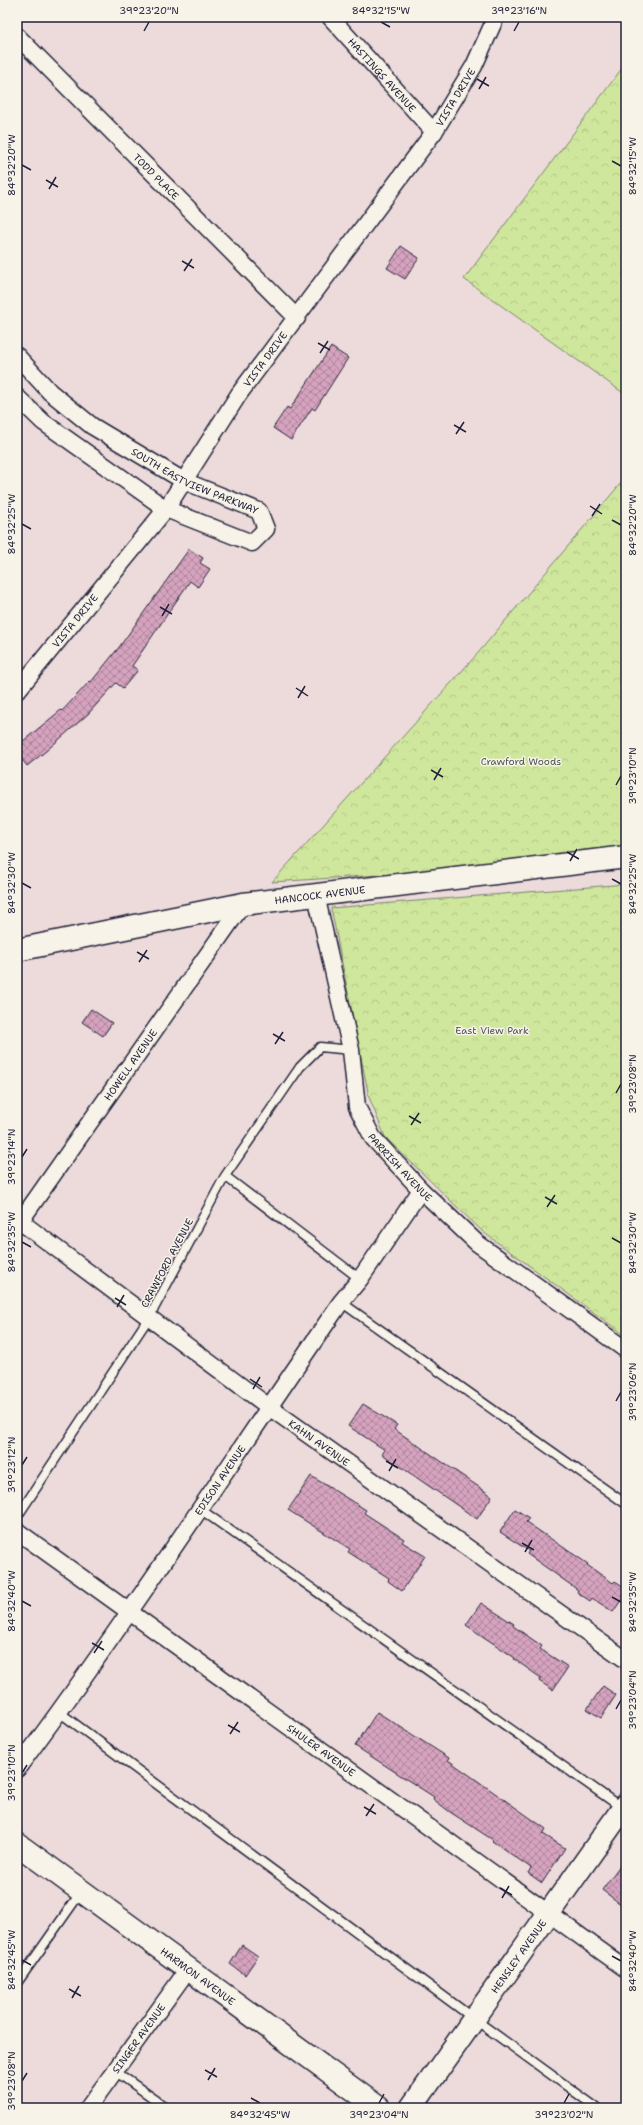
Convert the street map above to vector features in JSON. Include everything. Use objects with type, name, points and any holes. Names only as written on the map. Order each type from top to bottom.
[{"type":"street","name":"HASTINGS AVENUE","points":[[330,17],[434,132]]},
{"type":"street","name":"VISTA DRIVE","points":[[17,691],[166,509],[239,394],[434,132],[474,66],[496,17]]},
{"type":"street","name":"TODD PLACE","points":[[17,36],[296,318]]},
{"type":"street","name":"SOUTH EASTVIEW PARKWAY","points":[[17,356],[50,392],[92,426],[184,481],[259,511],[266,529],[252,543],[166,509],[43,422],[17,398]]},
{"type":"street","name":"HANCOCK AVENUE","points":[[17,950],[243,904],[626,857]]},
{"type":"street","name":"PARRISH AVENUE","points":[[316,895],[351,1050],[357,1107],[373,1138],[421,1190],[477,1242],[626,1350]]},
{"type":"street","name":"HOWELL AVENUE","points":[[18,1222],[243,904]]},
{"type":"street","name":"EDISON AVENUE","points":[[17,1769],[59,1712],[341,1302],[360,1279],[421,1190]]},
{"type":"street","name":"KAHN AVENUE","points":[[18,1222],[150,1316],[269,1407],[626,1660]]},
{"type":"street","name":"SHULER AVENUE","points":[[17,1531],[129,1610],[626,1969]]},
{"type":"street","name":"HENSLEY AVENUE","points":[[411,2108],[472,2018],[549,1914],[624,1806]]},
{"type":"street","name":"HARMON AVENUE","points":[[17,1844],[379,2108]]},
{"type":"street","name":"SINGER AVENUE","points":[[88,2108],[189,1968]]},
{"type":"lane","name":"CRAWFORD AVENUE","points":[[17,1518],[150,1316],[225,1176],[300,1067],[320,1047],[351,1050]]},
{"type":"lane","points":[[225,1176],[360,1279]]},
{"type":"lane","points":[[341,1302],[626,1504]]},
{"type":"lane","points":[[200,1509],[624,1806]]},
{"type":"lane","points":[[59,1712],[472,2018],[597,2108]]},
{"type":"lane","points":[[17,1983],[81,1890]]},
{"type":"lane","points":[[115,2070],[167,2108]]},
{"type":"green space","points":[[626,63],[626,395],[464,279]]},
{"type":"green space","name":"Crawford Woods","points":[[626,477],[626,859],[272,882],[479,652]]},
{"type":"green space","name":"East View Park","points":[[626,884],[626,1336],[483,1232],[385,1137],[369,1097],[331,908]]},
{"type":"building","points":[[401,246],[419,258],[405,279],[387,268]]},
{"type":"building","points":[[331,347],[348,358],[315,410],[312,408],[291,440],[273,428],[287,407],[290,409]]},
{"type":"building","points":[[189,549],[203,558],[200,563],[210,569],[198,587],[190,581],[132,666],[138,670],[123,688],[116,683],[88,714],[27,766],[17,753],[17,746],[61,710],[62,711],[90,681],[91,682],[120,646]]},
{"type":"building","points":[[91,1009],[112,1023],[103,1036],[82,1022]]},
{"type":"building","points":[[363,1404],[397,1425],[394,1429],[492,1496],[477,1519],[382,1454],[385,1450],[348,1426]]},
{"type":"building","points":[[311,1476],[366,1510],[364,1513],[404,1539],[402,1542],[425,1556],[402,1591],[388,1581],[389,1578],[348,1552],[350,1549],[288,1510]]},
{"type":"building","points":[[515,1509],[529,1518],[526,1522],[588,1564],[587,1565],[613,1583],[615,1581],[626,1588],[626,1593],[613,1612],[592,1598],[590,1601],[577,1592],[578,1590],[527,1554],[529,1551],[500,1532]]},
{"type":"building","points":[[481,1603],[514,1624],[513,1626],[542,1646],[540,1649],[568,1667],[553,1690],[539,1681],[541,1678],[514,1659],[515,1658],[466,1625]]},
{"type":"building","points":[[603,1686],[616,1695],[601,1718],[587,1709]]},
{"type":"building","points":[[377,1712],[449,1758],[448,1760],[546,1829],[543,1834],[565,1848],[542,1883],[528,1873],[531,1868],[492,1841],[493,1840],[450,1812],[433,1799],[434,1797],[355,1746]]},
{"type":"building","points":[[626,1857],[626,1908],[602,1890]]},
{"type":"building","points":[[242,1945],[258,1956],[245,1975],[230,1964]]}]
